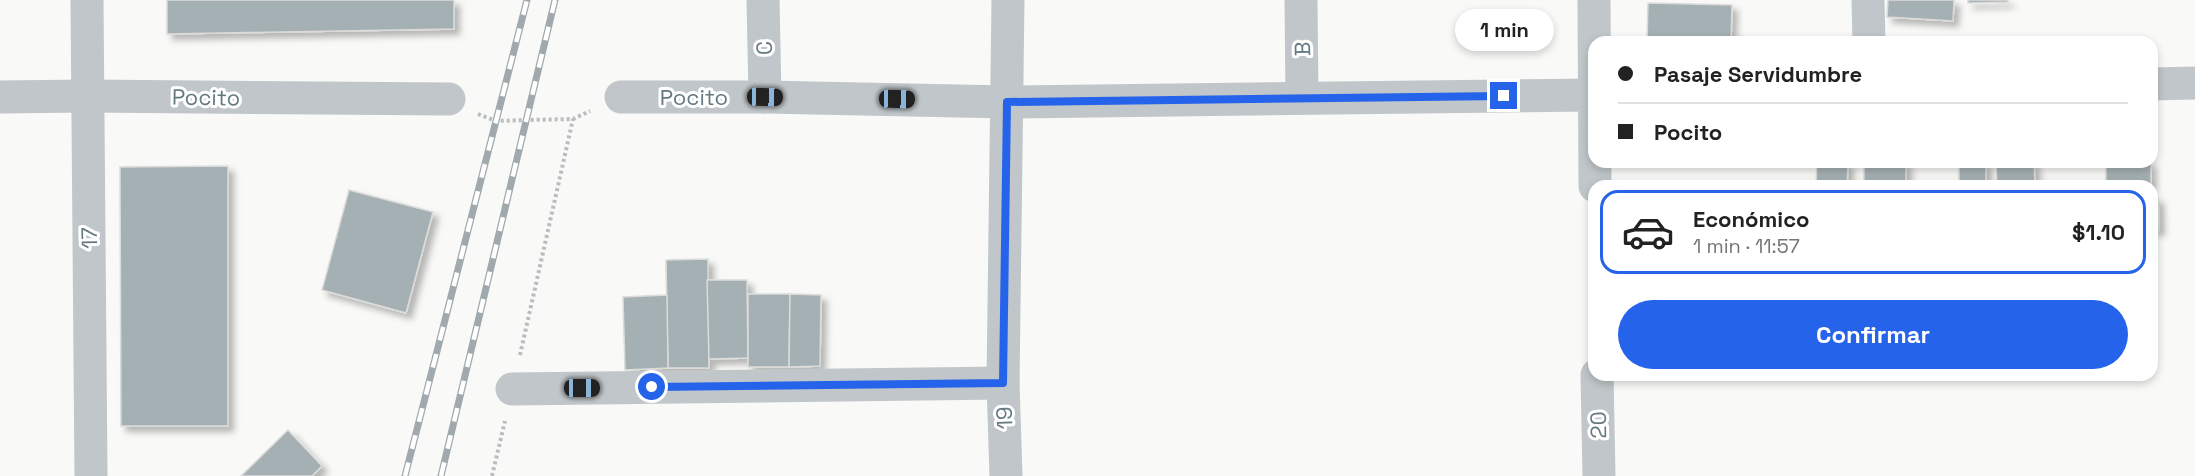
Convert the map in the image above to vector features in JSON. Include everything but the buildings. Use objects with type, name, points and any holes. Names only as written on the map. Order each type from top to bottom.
[{"type":"street","name":"17","points":[[87,0],[91,476]]},
{"type":"street","name":"C","points":[[763,0],[765,97]]},
{"type":"street","name":"19","points":[[1006,476],[1003,383],[1008,0]]},
{"type":"street","name":"B","points":[[1301,0],[1302,98]]},
{"type":"street","points":[[1594,0],[1594,36]]},
{"type":"street","points":[[1868,0],[1869,36]]},
{"type":"street","points":[[2158,84],[2195,82]]},
{"type":"street","name":"Pocito","points":[[621,97],[765,97],[1007,102],[1588,95]]},
{"type":"street","name":"Pocito","points":[[0,97],[449,99]]},
{"type":"street","name":"20","points":[[1597,381],[1599,476]]},
{"type":"street","points":[[512,389],[1003,383]]},
{"type":"path","points":[[449,99],[466,109],[496,121],[573,119],[621,97]]},
{"type":"path","points":[[492,476],[573,119]]},
{"type":"railway","points":[[405,476],[527,0]]},
{"type":"railway","points":[[441,476],[555,0]]},
{"type":"route","points":[[652,387],[1003,383],[1007,102],[1504,96]]}]
